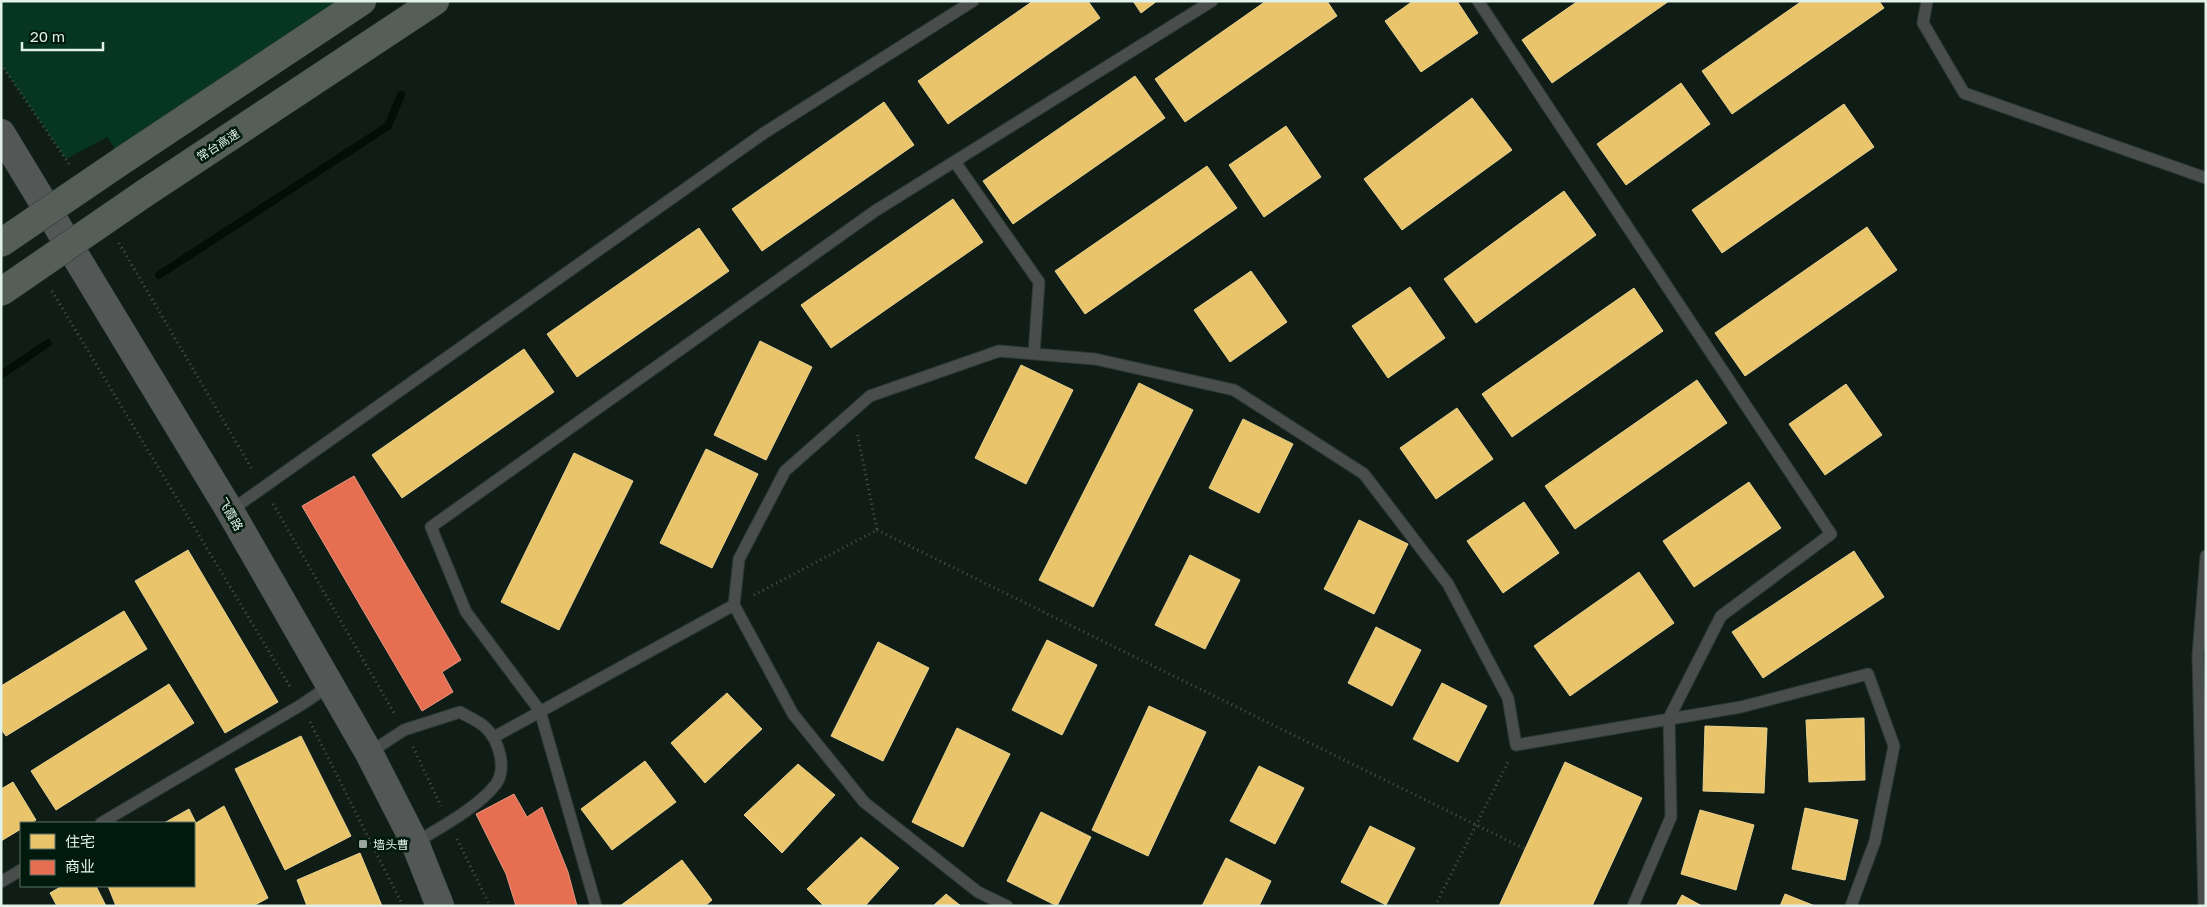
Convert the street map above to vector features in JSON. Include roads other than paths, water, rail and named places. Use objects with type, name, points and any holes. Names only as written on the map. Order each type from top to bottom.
[{"type":"highway","points":[[1,243],[362,1]]},
{"type":"highway","name":"常台高速","points":[[1,292],[145,193],[436,1]]},
{"type":"main road","name":"飞霞路","points":[[3,134],[230,511],[329,686],[369,752],[415,843],[440,906]]},
{"type":"lane","points":[[230,511],[764,133],[973,1]]},
{"type":"lane","points":[[596,906],[540,712],[466,612],[431,527],[875,212],[1212,1]]},
{"type":"lane","points":[[1478,1],[1831,534],[1721,616],[1669,718],[1671,817],[1633,906]]},
{"type":"lane","points":[[1927,1],[1923,23],[1964,93],[2206,178]]},
{"type":"lane","points":[[955,162],[1039,282],[1034,354]]},
{"type":"lane","points":[[1007,906],[978,892],[864,802],[793,714],[734,606],[739,559],[784,471],[870,396],[999,351],[1095,359],[1234,390],[1364,474],[1448,584],[1508,698],[1516,745],[1741,707],[1868,674],[1894,746],[1875,840],[1851,906]]},
{"type":"lane","points":[[2204,906],[2198,655],[2206,556]]},
{"type":"lane","points":[[494,737],[734,606]]},
{"type":"lane","points":[[103,822],[301,705],[329,686]]},
{"type":"lane","points":[[369,752],[404,730],[460,712],[485,726],[494,737],[502,762],[496,784],[469,809],[415,843]]},
{"type":"lane","points":[[1,882],[20,871]]},
{"type":"waterway","points":[[159,275],[388,126],[401,95]]},
{"type":"waterway","points":[[1,375],[48,343]]},
{"type":"place","name":"墙头曹","points":[[363,844]]}]
